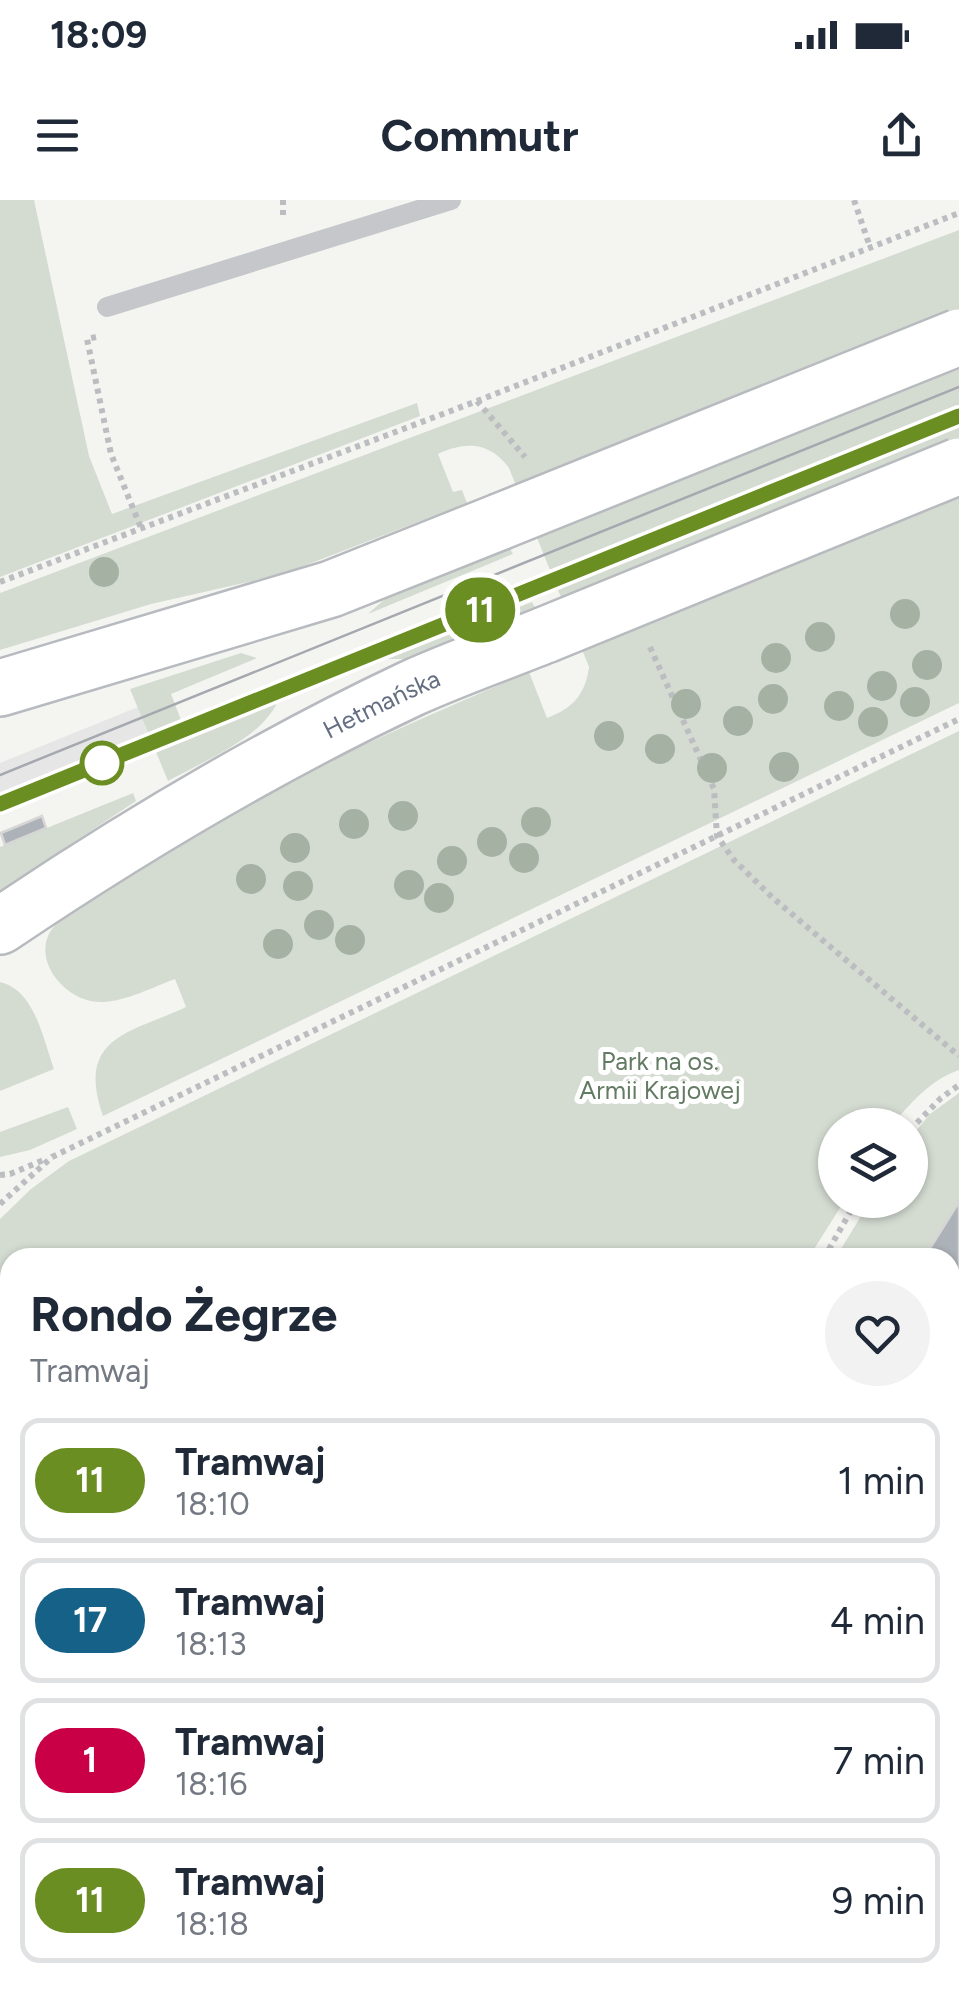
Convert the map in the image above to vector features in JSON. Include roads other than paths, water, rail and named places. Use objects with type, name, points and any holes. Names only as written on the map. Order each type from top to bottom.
[{"type":"street","points":[[0,688],[331,588],[959,337]]},
{"type":"street","name":"Hetmańska","points":[[0,926],[184,807],[304,741],[415,688],[959,466]]},
{"type":"lane","points":[[107,306],[451,200]]},
{"type":"tram line","points":[[0,775],[959,387]]},
{"type":"tram line","points":[[0,804],[959,416]]},
{"type":"tram line","name":"11","points":[[0,804],[959,416]]},
{"type":"park label","name":"Park na os. Armii Krajowej","points":[[660,1076]]}]
